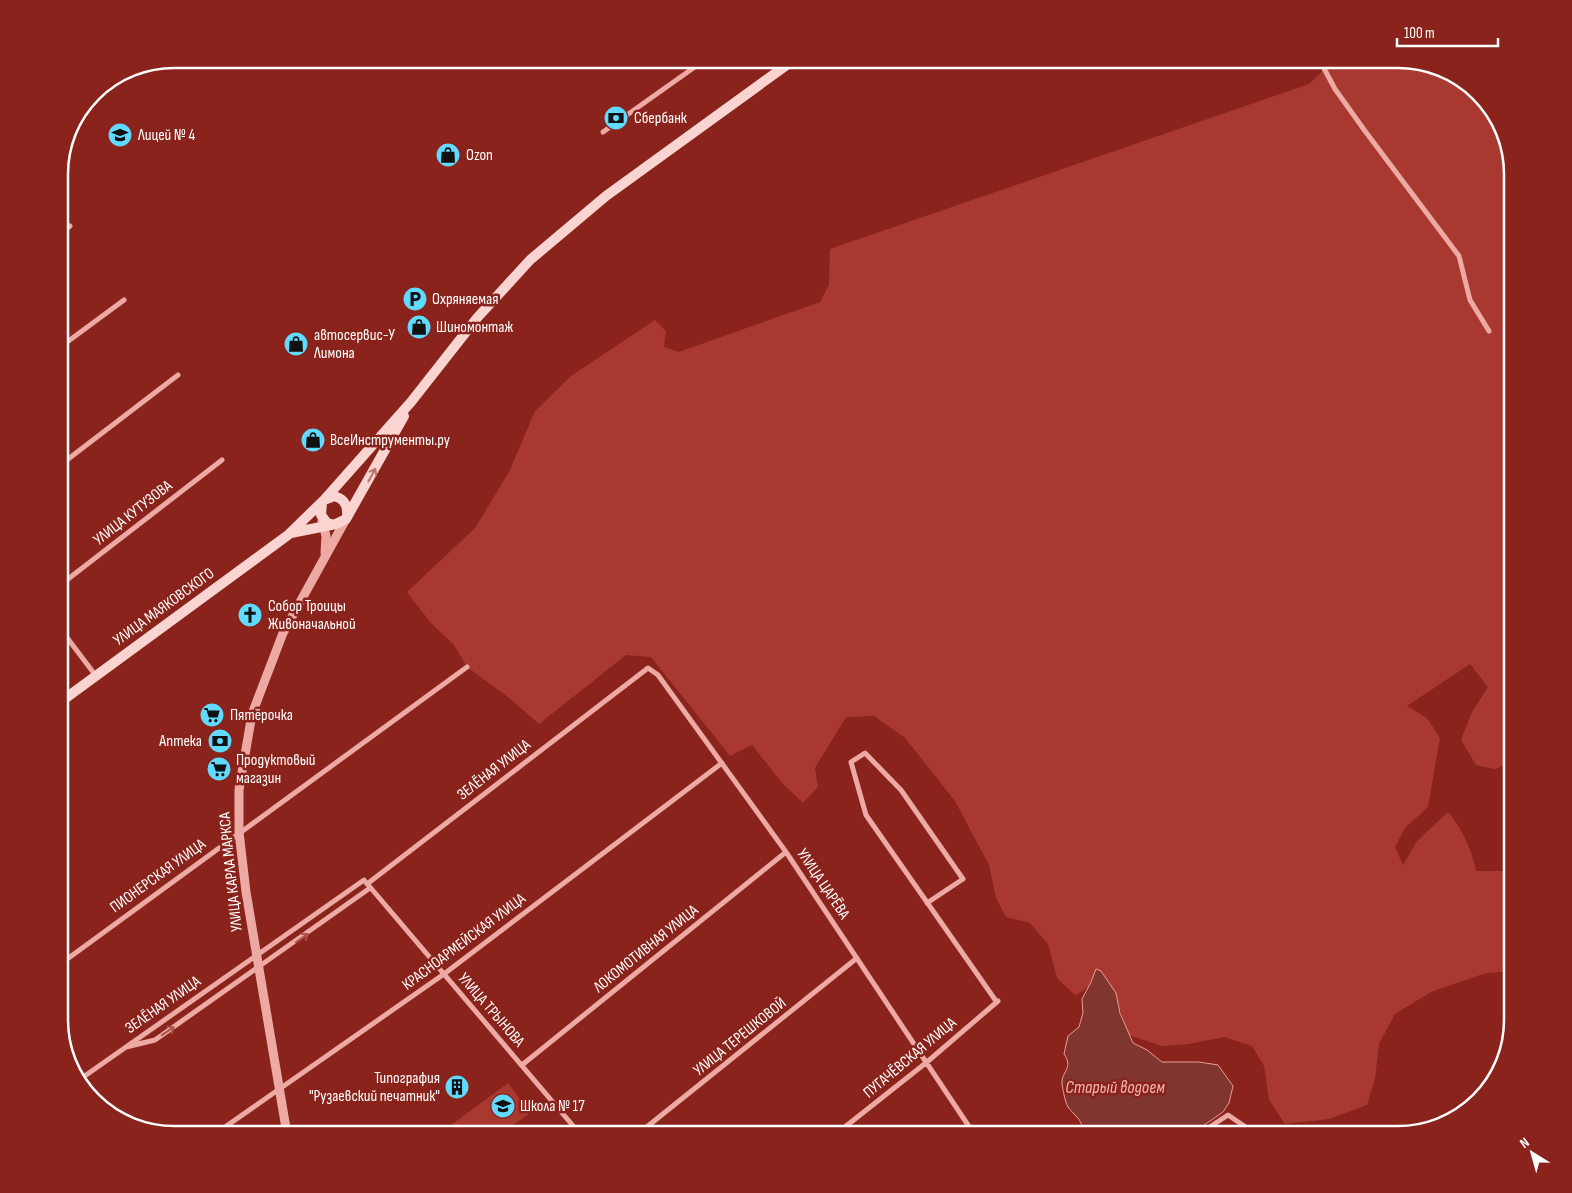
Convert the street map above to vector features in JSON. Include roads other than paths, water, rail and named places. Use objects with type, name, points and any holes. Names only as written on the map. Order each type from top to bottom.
[{"type":"main road","points":[[411,402],[477,318],[547,245],[606,196],[781,67]]},
{"type":"main road","name":"УЛИЦА МАЯКОВСКОГО","points":[[68,696],[288,535],[323,501],[411,402]]},
{"type":"main road","name":"УЛИЦА КАРЛА МАРКСА","points":[[346,518],[411,402]]},
{"type":"main road","points":[[334,496],[342,500],[348,509],[346,518],[336,524],[328,525],[321,515],[323,501],[334,496]]},
{"type":"main road","name":"УЛИЦА МАЯКОВСКОГО","points":[[288,535],[328,525]]},
{"type":"street","points":[[603,132],[695,67]]},
{"type":"street","points":[[1324,67],[1360,124],[1459,256],[1470,300],[1489,331]]},
{"type":"street","points":[[68,341],[124,300]]},
{"type":"street","points":[[68,459],[178,375]]},
{"type":"street","name":"УЛИЦА КУТУЗОВА","points":[[68,579],[222,460]]},
{"type":"street","name":"УЛИЦА КАРЛА МАРКСА","points":[[286,1126],[256,956],[239,832],[239,790],[252,714],[283,633],[346,518]]},
{"type":"street","name":"УЛИЦА КАРЛА МАРКСА","points":[[323,560],[328,525]]},
{"type":"street","points":[[68,639],[96,676]]},
{"type":"street","name":"ПИОНЕРСКАЯ УЛИЦА","points":[[68,958],[467,667]]},
{"type":"street","name":"УЛИЦА ЦАРЁВА","points":[[636,676],[648,668],[658,675],[786,852],[969,1126]]},
{"type":"street","name":"ЗЕЛЁНАЯ УЛИЦА","points":[[123,1048],[155,1040],[258,969],[636,676]]},
{"type":"street","points":[[864,753],[901,790],[963,879],[928,903],[866,815],[851,762],[864,753]]},
{"type":"street","name":"КРАСНОАРМЕЙСКАЯ УЛИЦА","points":[[228,1126],[444,974],[722,764]]},
{"type":"street","name":"ЛОКОМОТИВНАЯ УЛИЦА","points":[[522,1064],[786,852]]},
{"type":"street","name":"ЗЕЛЁНАЯ УЛИЦА","points":[[84,1076],[256,956],[367,884]]},
{"type":"street","name":"УЛИЦА ТРЫНОВА","points":[[367,884],[573,1126]]},
{"type":"street","name":"ПУГАЧЁВСКАЯ УЛИЦА","points":[[846,1126],[927,1062],[998,1001],[928,903]]},
{"type":"street","name":"УЛИЦА ТЕРЕШКОВОЙ","points":[[648,1126],[857,958]]},
{"type":"street","points":[[1211,1126],[1228,1115],[1244,1126]]},
{"type":"water","name":"Старый водоем","points":[[1096,969],[1101,971],[1116,993],[1120,1013],[1133,1043],[1147,1050],[1162,1062],[1199,1062],[1218,1065],[1233,1086],[1229,1103],[1223,1112],[1203,1126],[1082,1126],[1078,1118],[1068,1107],[1062,1080],[1068,1063],[1064,1054],[1068,1036],[1079,1027],[1083,1013],[1082,999]]},
{"type":"place","name":"Сбербанк","points":[[616,118]]},
{"type":"place","name":"Лицей № 4","points":[[120,135]]},
{"type":"place","name":"Ozon","points":[[448,155]]},
{"type":"place","name":"Охряняемая","points":[[415,299]]},
{"type":"place","name":"Шиномонтаж","points":[[419,327]]},
{"type":"place","name":"автосервис-У Лимона","points":[[296,344]]},
{"type":"place","name":"ВсеИнструменты.ру","points":[[313,440]]},
{"type":"place","name":"Собор Троицы Живоначальной","points":[[250,615]]},
{"type":"place","name":"Пятёрочка","points":[[212,715]]},
{"type":"place","name":"Аптека","points":[[220,741]]},
{"type":"place","name":"Продуктовый магазин","points":[[219,769]]},
{"type":"place","name":"Типография \"Рузаевский печатник\"","points":[[457,1087]]},
{"type":"place","name":"Школа № 17","points":[[503,1106]]}]
